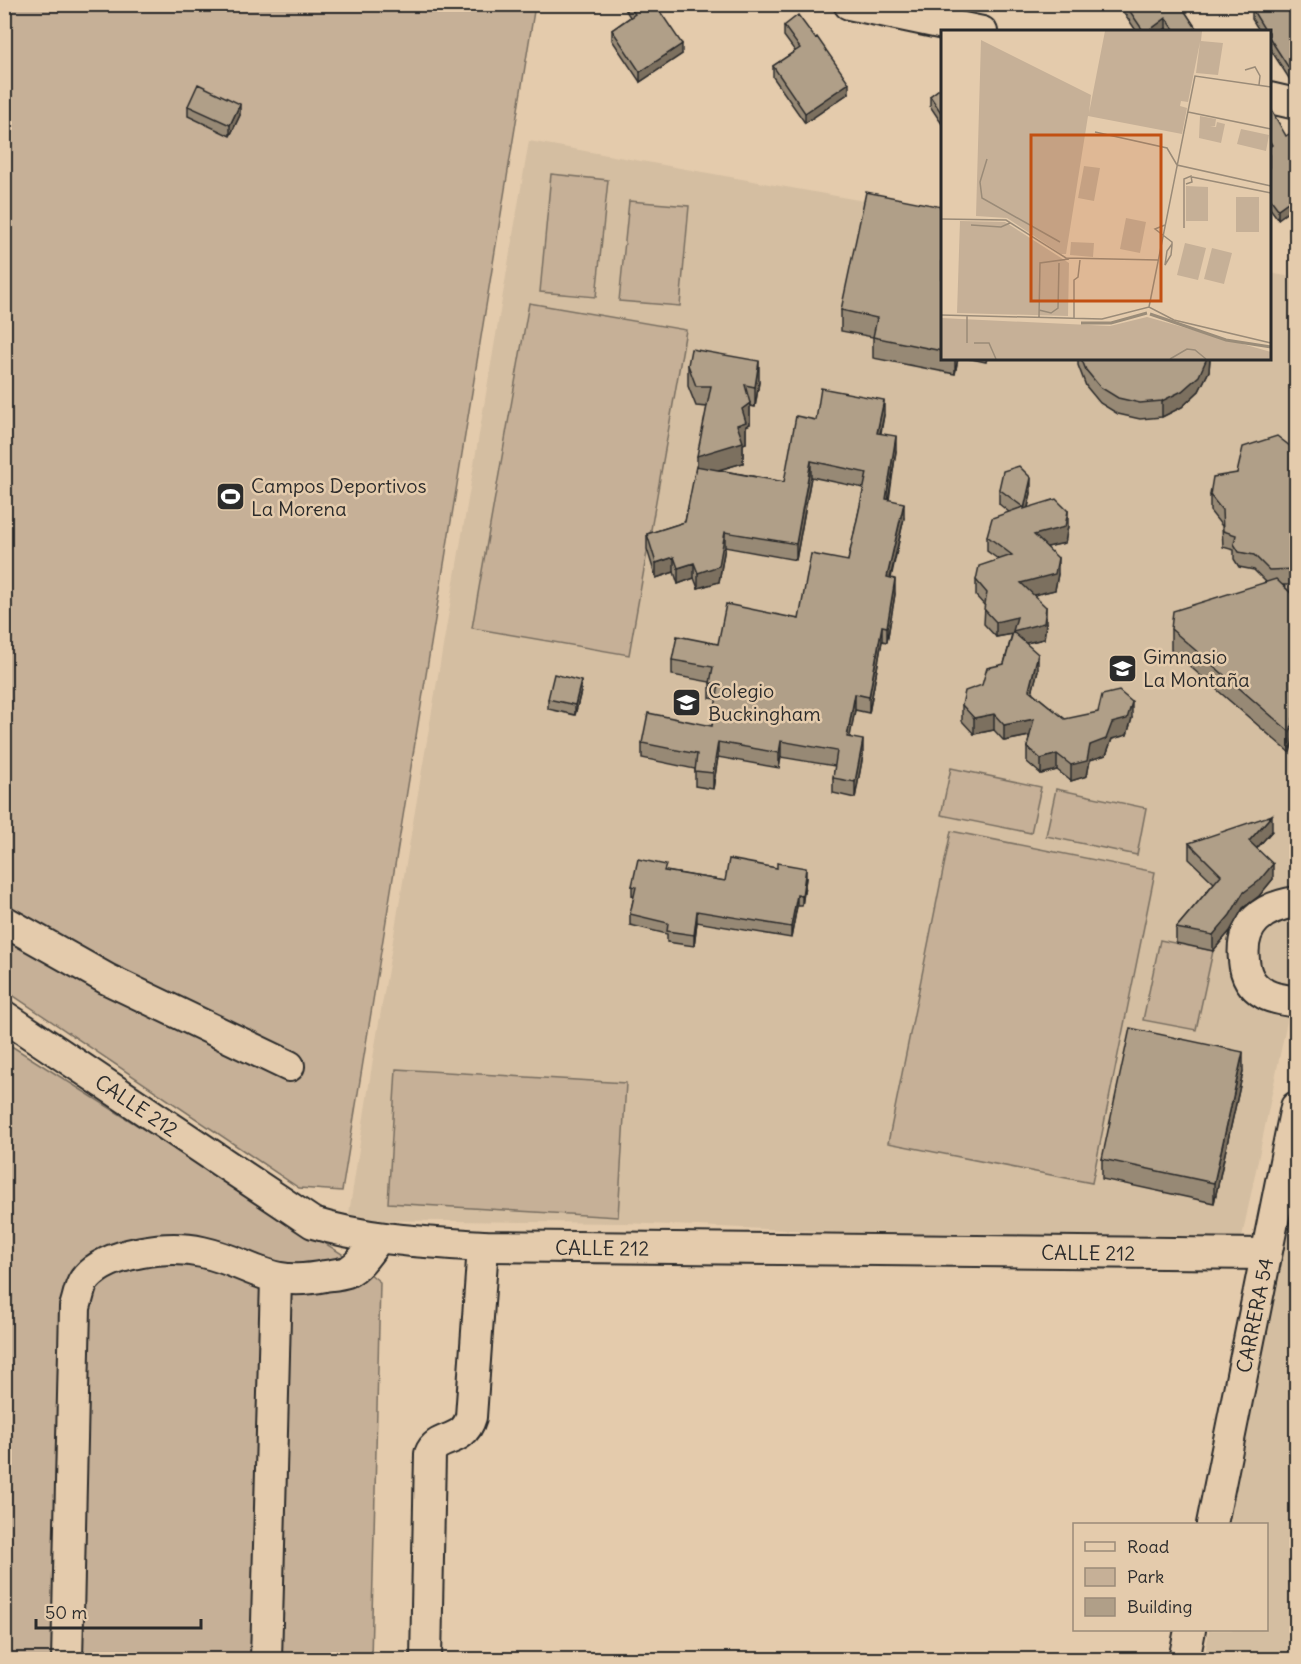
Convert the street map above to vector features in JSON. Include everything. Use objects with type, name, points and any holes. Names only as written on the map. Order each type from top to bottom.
[{"type":"street","points":[[849,4],[972,30]]},
{"type":"street","points":[[1271,98],[1296,104]]},
{"type":"street","points":[[1296,902],[1271,908],[1258,917],[1242,943],[1245,974],[1254,986],[1266,995],[1296,1002]]},
{"type":"street","points":[[4,921],[107,979],[289,1066]]},
{"type":"street","name":"CALLE 212","points":[[4,1016],[313,1223],[378,1239],[483,1246],[1266,1254]]},
{"type":"street","name":"CARRERA 54","points":[[1212,1523],[1296,1107]]},
{"type":"street","points":[[68,1659],[75,1308],[85,1279],[105,1264],[141,1252],[172,1248],[203,1252],[276,1279],[305,1280],[348,1272],[358,1264],[378,1239]]},
{"type":"street","points":[[426,1659],[430,1454],[437,1444],[460,1436],[468,1428],[471,1417],[483,1246]]},
{"type":"street","points":[[266,1659],[276,1279]]},
{"type":"street","points":[[1184,1659],[1190,1631]]},
{"type":"shaded area","name":"Colegio Buckingham","points":[[529,141],[941,215],[941,360],[1271,360],[1271,273],[1296,278],[1296,978],[1242,1237],[836,1232],[625,1223],[348,1220],[375,1046]]},
{"type":"shaded area","points":[[1296,1180],[1296,1659],[1204,1660],[1209,1631],[1268,1631],[1268,1523],[1230,1523]]},
{"type":"green space","name":"Campos Deportivos La Morena","points":[[5,5],[535,5],[342,1191],[299,1188],[5,990]]},
{"type":"green space","points":[[551,174],[608,180],[596,297],[540,292]]},
{"type":"green space","points":[[629,201],[689,206],[680,306],[619,301]]},
{"type":"green space","points":[[529,303],[686,330],[629,655],[472,628]]},
{"type":"green space","points":[[951,768],[1041,787],[1031,833],[941,815]]},
{"type":"green space","points":[[1056,789],[1146,808],[1137,855],[1046,836]]},
{"type":"green space","points":[[951,831],[1155,872],[1092,1183],[888,1143]]},
{"type":"green space","points":[[1160,940],[1213,951],[1196,1030],[1143,1020]]},
{"type":"green space","points":[[5,1042],[358,1264],[380,1282],[371,1659],[5,1659]]},
{"type":"green space","points":[[396,1069],[626,1083],[618,1217],[388,1203]]},
{"type":"building","points":[[628,4],[655,4],[682,44],[640,72],[612,30],[635,14]]},
{"type":"building","points":[[1125,4],[1185,4],[1182,7],[1197,30],[1175,30],[1166,18],[1150,30],[1143,30]]},
{"type":"building","points":[[1259,4],[1296,4],[1296,74],[1294,76],[1271,40],[1271,30],[1265,30],[1252,9]]},
{"type":"building","points":[[798,15],[815,38],[817,37],[849,83],[805,113],[773,66],[800,48],[784,26]]},
{"type":"building","points":[[198,84],[240,104],[230,125],[188,106]]},
{"type":"building","points":[[941,88],[941,112],[930,96]]},
{"type":"building","points":[[1271,111],[1286,136],[1289,134],[1296,144],[1296,196],[1278,209],[1271,200]]},
{"type":"building","points":[[866,192],[941,207],[941,351],[873,337],[877,318],[841,310]]},
{"type":"building","points":[[691,349],[759,361],[755,387],[745,385],[750,403],[742,409],[746,422],[737,425],[743,442],[697,456],[711,386],[696,386],[688,365]]},
{"type":"building","points":[[1082,360],[1206,360],[1199,376],[1182,391],[1162,401],[1140,403],[1118,398],[1100,387],[1086,370]]},
{"type":"building","points":[[821,388],[884,400],[877,433],[896,436],[886,499],[904,503],[887,577],[895,579],[887,627],[882,626],[869,697],[855,694],[847,737],[863,740],[855,782],[833,778],[837,751],[781,741],[779,753],[718,742],[713,773],[695,771],[697,754],[642,743],[648,713],[712,726],[719,684],[710,683],[713,667],[672,660],[677,636],[718,644],[726,604],[799,619],[811,554],[848,561],[867,473],[811,461],[796,544],[725,532],[719,566],[698,573],[694,563],[678,568],[674,557],[656,563],[647,534],[685,522],[696,466],[784,482],[796,416],[816,420]]},
{"type":"building","points":[[1277,436],[1290,446],[1296,443],[1296,569],[1269,570],[1254,555],[1239,552],[1234,544],[1236,535],[1223,531],[1222,510],[1210,495],[1213,477],[1237,473],[1243,447]]},
{"type":"building","points":[[1019,466],[1031,478],[1024,509],[1056,499],[1068,511],[1065,527],[1034,535],[1058,558],[1055,574],[1021,583],[1046,607],[1044,623],[1013,631],[1017,617],[996,622],[984,609],[987,593],[976,580],[979,566],[1012,555],[987,536],[992,518],[1023,507],[999,489],[1003,471]]},
{"type":"building","points":[[1276,579],[1296,598],[1296,708],[1290,732],[1171,629],[1173,611]]},
{"type":"building","points":[[1013,632],[1038,654],[1029,690],[1065,719],[1098,712],[1102,695],[1119,691],[1132,702],[1127,719],[1112,723],[1106,739],[1090,745],[1087,761],[1071,765],[1057,754],[1041,759],[1027,747],[1034,719],[1004,725],[994,714],[974,718],[962,705],[965,691],[982,685],[987,668],[1004,664]]},
{"type":"building","points":[[554,674],[581,681],[575,705],[548,699]]},
{"type":"building","points":[[1272,815],[1249,841],[1273,864],[1259,881],[1243,893],[1230,915],[1213,935],[1176,928],[1221,875],[1189,843]]},
{"type":"building","points":[[638,859],[666,865],[664,871],[725,881],[729,859],[777,868],[777,863],[806,868],[802,896],[797,895],[791,927],[697,911],[694,935],[667,931],[668,923],[630,914],[636,887],[632,886]]},
{"type":"building","points":[[1130,1028],[1243,1052],[1214,1183],[1102,1159]]},
{"type":"place","name":"Campos Deportivos La Morena","points":[[230,497]]},
{"type":"place","name":"Gimnasio La Montaña","points":[[1122,668]]},
{"type":"place","name":"Colegio Buckingham","points":[[687,702]]}]
